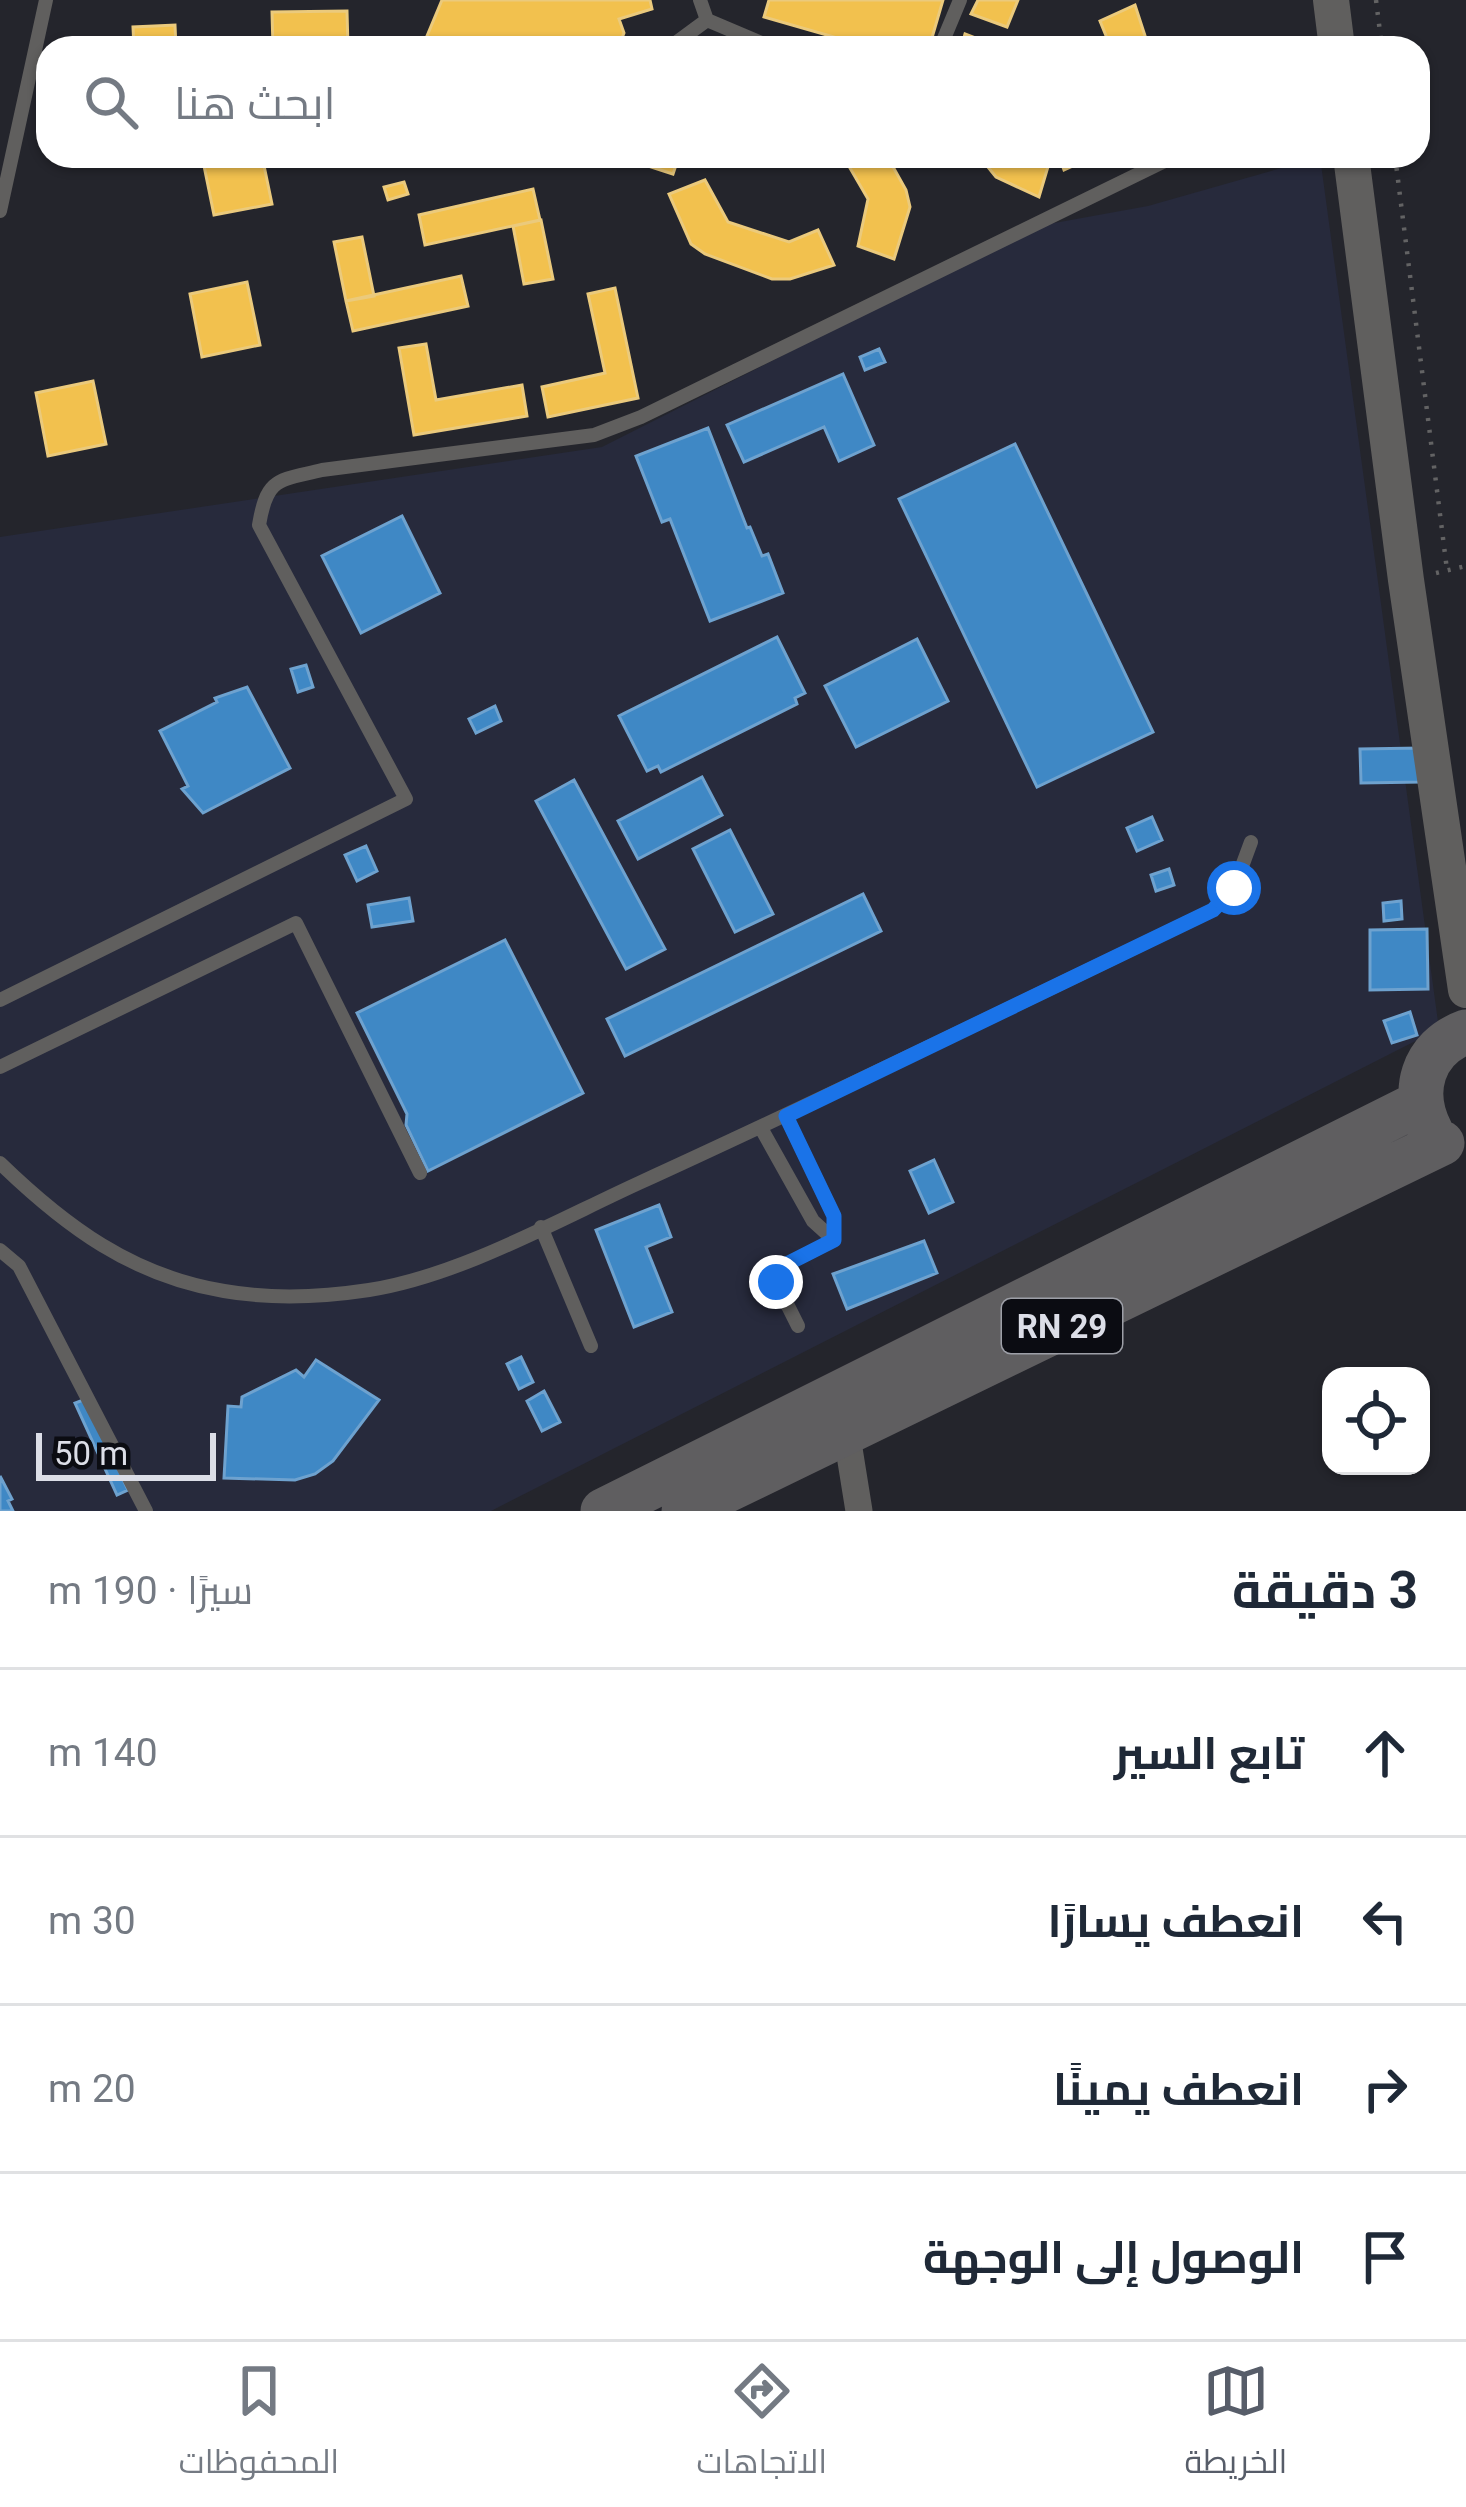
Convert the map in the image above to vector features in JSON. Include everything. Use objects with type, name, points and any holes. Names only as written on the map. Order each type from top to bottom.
[{"type":"highway","points":[[1454,1150],[1431,1132],[1420,1103],[1422,1076],[1446,1041],[1466,1032]]},
{"type":"highway","points":[[603,1511],[1420,1103]]},
{"type":"highway","name":"RN 29","points":[[684,1511],[846,1430],[1454,1150]]},
{"type":"street","points":[[1331,0],[1336,36]]},
{"type":"street","points":[[1353,168],[1466,990]]},
{"type":"street","points":[[846,1430],[859,1511]]},
{"type":"lane","points":[[38,36],[46,0]]},
{"type":"lane","points":[[700,0],[706,20]]},
{"type":"lane","points":[[945,36],[960,0]]},
{"type":"lane","points":[[685,36],[706,20]]},
{"type":"lane","points":[[706,20],[744,36]]},
{"type":"lane","points":[[0,211],[36,46]]},
{"type":"lane","points":[[0,1000],[406,799],[259,525],[264,495],[280,481],[322,470],[594,435],[641,417],[1150,168]]},
{"type":"lane","points":[[0,1163],[51,1213],[110,1252],[176,1280],[227,1292],[306,1296],[372,1290],[477,1256],[761,1128],[1213,910],[1234,888],[1252,842]]},
{"type":"lane","points":[[0,1067],[296,923],[421,1173]]},
{"type":"lane","points":[[786,1116],[834,1216],[834,1240]]},
{"type":"lane","points":[[761,1128],[813,1221],[834,1240]]},
{"type":"lane","points":[[541,1227],[591,1346]]},
{"type":"lane","points":[[798,1326],[776,1282],[777,1274],[785,1264],[834,1240]]},
{"type":"lane","points":[[0,1250],[19,1266],[146,1511]]},
{"type":"path","points":[[1376,0],[1380,36]]},
{"type":"path","points":[[1397,168],[1448,570]]},
{"type":"shaded area","points":[[1281,168],[1322,168],[1439,1029],[491,1511],[0,1511],[0,537],[602,447],[1038,226],[1148,206]]},
{"type":"building: سكن","points":[[442,0],[650,0],[652,9],[619,19],[623,36],[427,36]]},
{"type":"building: سكن","points":[[769,0],[943,0],[932,36],[830,36],[764,17]]},
{"type":"building: سكن","points":[[978,0],[1018,0],[1007,27],[971,14]]},
{"type":"building: سكن","points":[[1135,5],[1145,36],[1106,36],[1100,21]]},
{"type":"building: سكن","points":[[347,11],[348,36],[273,36],[272,12]]},
{"type":"building: سكن","points":[[175,25],[175,36],[133,36],[133,27]]},
{"type":"building: سكن","points":[[204,168],[264,168],[272,204],[214,215]]},
{"type":"building: سكن","points":[[850,168],[894,168],[910,207],[894,259],[858,246],[868,199]]},
{"type":"building: سكن","points":[[989,168],[1048,168],[1039,197],[996,177]]},
{"type":"building: سكن","points":[[705,180],[728,222],[789,242],[818,230],[834,265],[790,279],[772,279],[705,254],[691,244],[669,194]]},
{"type":"building: سكن","points":[[404,182],[408,194],[388,200],[384,187]]},
{"type":"building: سكن","points":[[533,189],[540,220],[425,245],[419,215]]},
{"type":"building: سكن","points":[[541,220],[553,279],[524,284],[513,226]]},
{"type":"building: سكن","points":[[362,237],[374,296],[346,301],[334,242]]},
{"type":"building: سكن","points":[[461,276],[468,306],[353,331],[346,301]]},
{"type":"building: سكن","points":[[247,282],[260,345],[202,357],[190,294]]},
{"type":"building: سكن","points":[[615,288],[638,398],[548,417],[542,387],[605,373],[588,294]]},
{"type":"building: سكن","points":[[426,344],[436,400],[522,385],[527,416],[414,435],[399,348]]},
{"type":"building: سكن","points":[[93,381],[106,444],[48,456],[36,393]]},
{"type":"building: مدارس","points":[[879,349],[885,362],[865,370],[860,357]]},
{"type":"building: مدارس","points":[[843,374],[874,445],[839,461],[824,427],[744,462],[727,425]]},
{"type":"building: مدارس","points":[[708,428],[747,528],[762,556],[768,554],[783,593],[710,621],[670,519],[662,522],[636,456]]},
{"type":"building: مدارس","points":[[1015,444],[1153,732],[1037,787],[899,499]]},
{"type":"building: مدارس","points":[[402,516],[440,593],[361,633],[322,556]]},
{"type":"building: مدارس","points":[[777,637],[805,693],[795,698],[797,704],[661,772],[658,766],[647,771],[619,716]]},
{"type":"building: مدارس","points":[[917,639],[948,701],[856,747],[825,686]]},
{"type":"building: مدارس","points":[[306,665],[313,687],[298,692],[291,669]]},
{"type":"building: مدارس","points":[[247,687],[290,768],[203,813],[182,789],[188,786],[160,731],[217,702],[215,698]]},
{"type":"building: مدارس","points":[[495,706],[501,721],[476,733],[469,719]]},
{"type":"building: مدارس","points":[[1420,748],[1421,782],[1361,783],[1360,749]]},
{"type":"building: مدارس","points":[[702,777],[722,815],[638,859],[618,821]]},
{"type":"building: مدارس","points":[[574,780],[665,949],[626,969],[536,801]]},
{"type":"building: مدارس","points":[[1152,817],[1162,840],[1137,851],[1127,828]]},
{"type":"building: مدارس","points":[[730,830],[773,914],[735,932],[693,849]]},
{"type":"building: مدارس","points":[[366,846],[377,871],[357,881],[345,855]]},
{"type":"building: مدارس","points":[[1169,869],[1174,885],[1156,891],[1151,875]]},
{"type":"building: مدارس","points":[[863,894],[881,931],[625,1056],[607,1019]]},
{"type":"building: مدارس","points":[[409,898],[413,921],[372,927],[368,905]]},
{"type":"building: مدارس","points":[[1401,901],[1402,919],[1384,921],[1383,903]]},
{"type":"building: مدارس","points":[[1427,929],[1428,989],[1370,990],[1370,930]]},
{"type":"building: مدارس","points":[[505,940],[583,1093],[428,1171],[406,1125],[407,1114],[357,1013]]},
{"type":"building: مدارس","points":[[1410,1012],[1417,1035],[1392,1043],[1384,1021]]},
{"type":"building: مدارس","points":[[934,1160],[953,1202],[929,1213],[910,1171]]},
{"type":"building: مدارس","points":[[659,1205],[671,1237],[646,1247],[672,1312],[634,1327],[596,1230]]},
{"type":"building: مدارس","points":[[924,1241],[937,1273],[847,1309],[833,1274]]},
{"type":"building: مدارس","points":[[521,1357],[533,1382],[519,1389],[507,1364]]},
{"type":"building: مدارس","points":[[316,1360],[379,1400],[333,1461],[295,1480],[224,1478],[228,1406],[241,1407],[242,1397],[296,1370],[304,1377]]},
{"type":"building: مدارس","points":[[544,1391],[560,1422],[542,1431],[527,1401]]},
{"type":"building: مدارس","points":[[86,1399],[128,1490],[117,1495],[75,1403]]},
{"type":"building: مدارس","points":[[0,1476],[12,1499],[8,1501],[13,1511],[0,1511]]},
{"type":"route","points":[[776,1282],[781,1267],[834,1240],[836,1228],[786,1116],[1213,910],[1234,888]]}]
